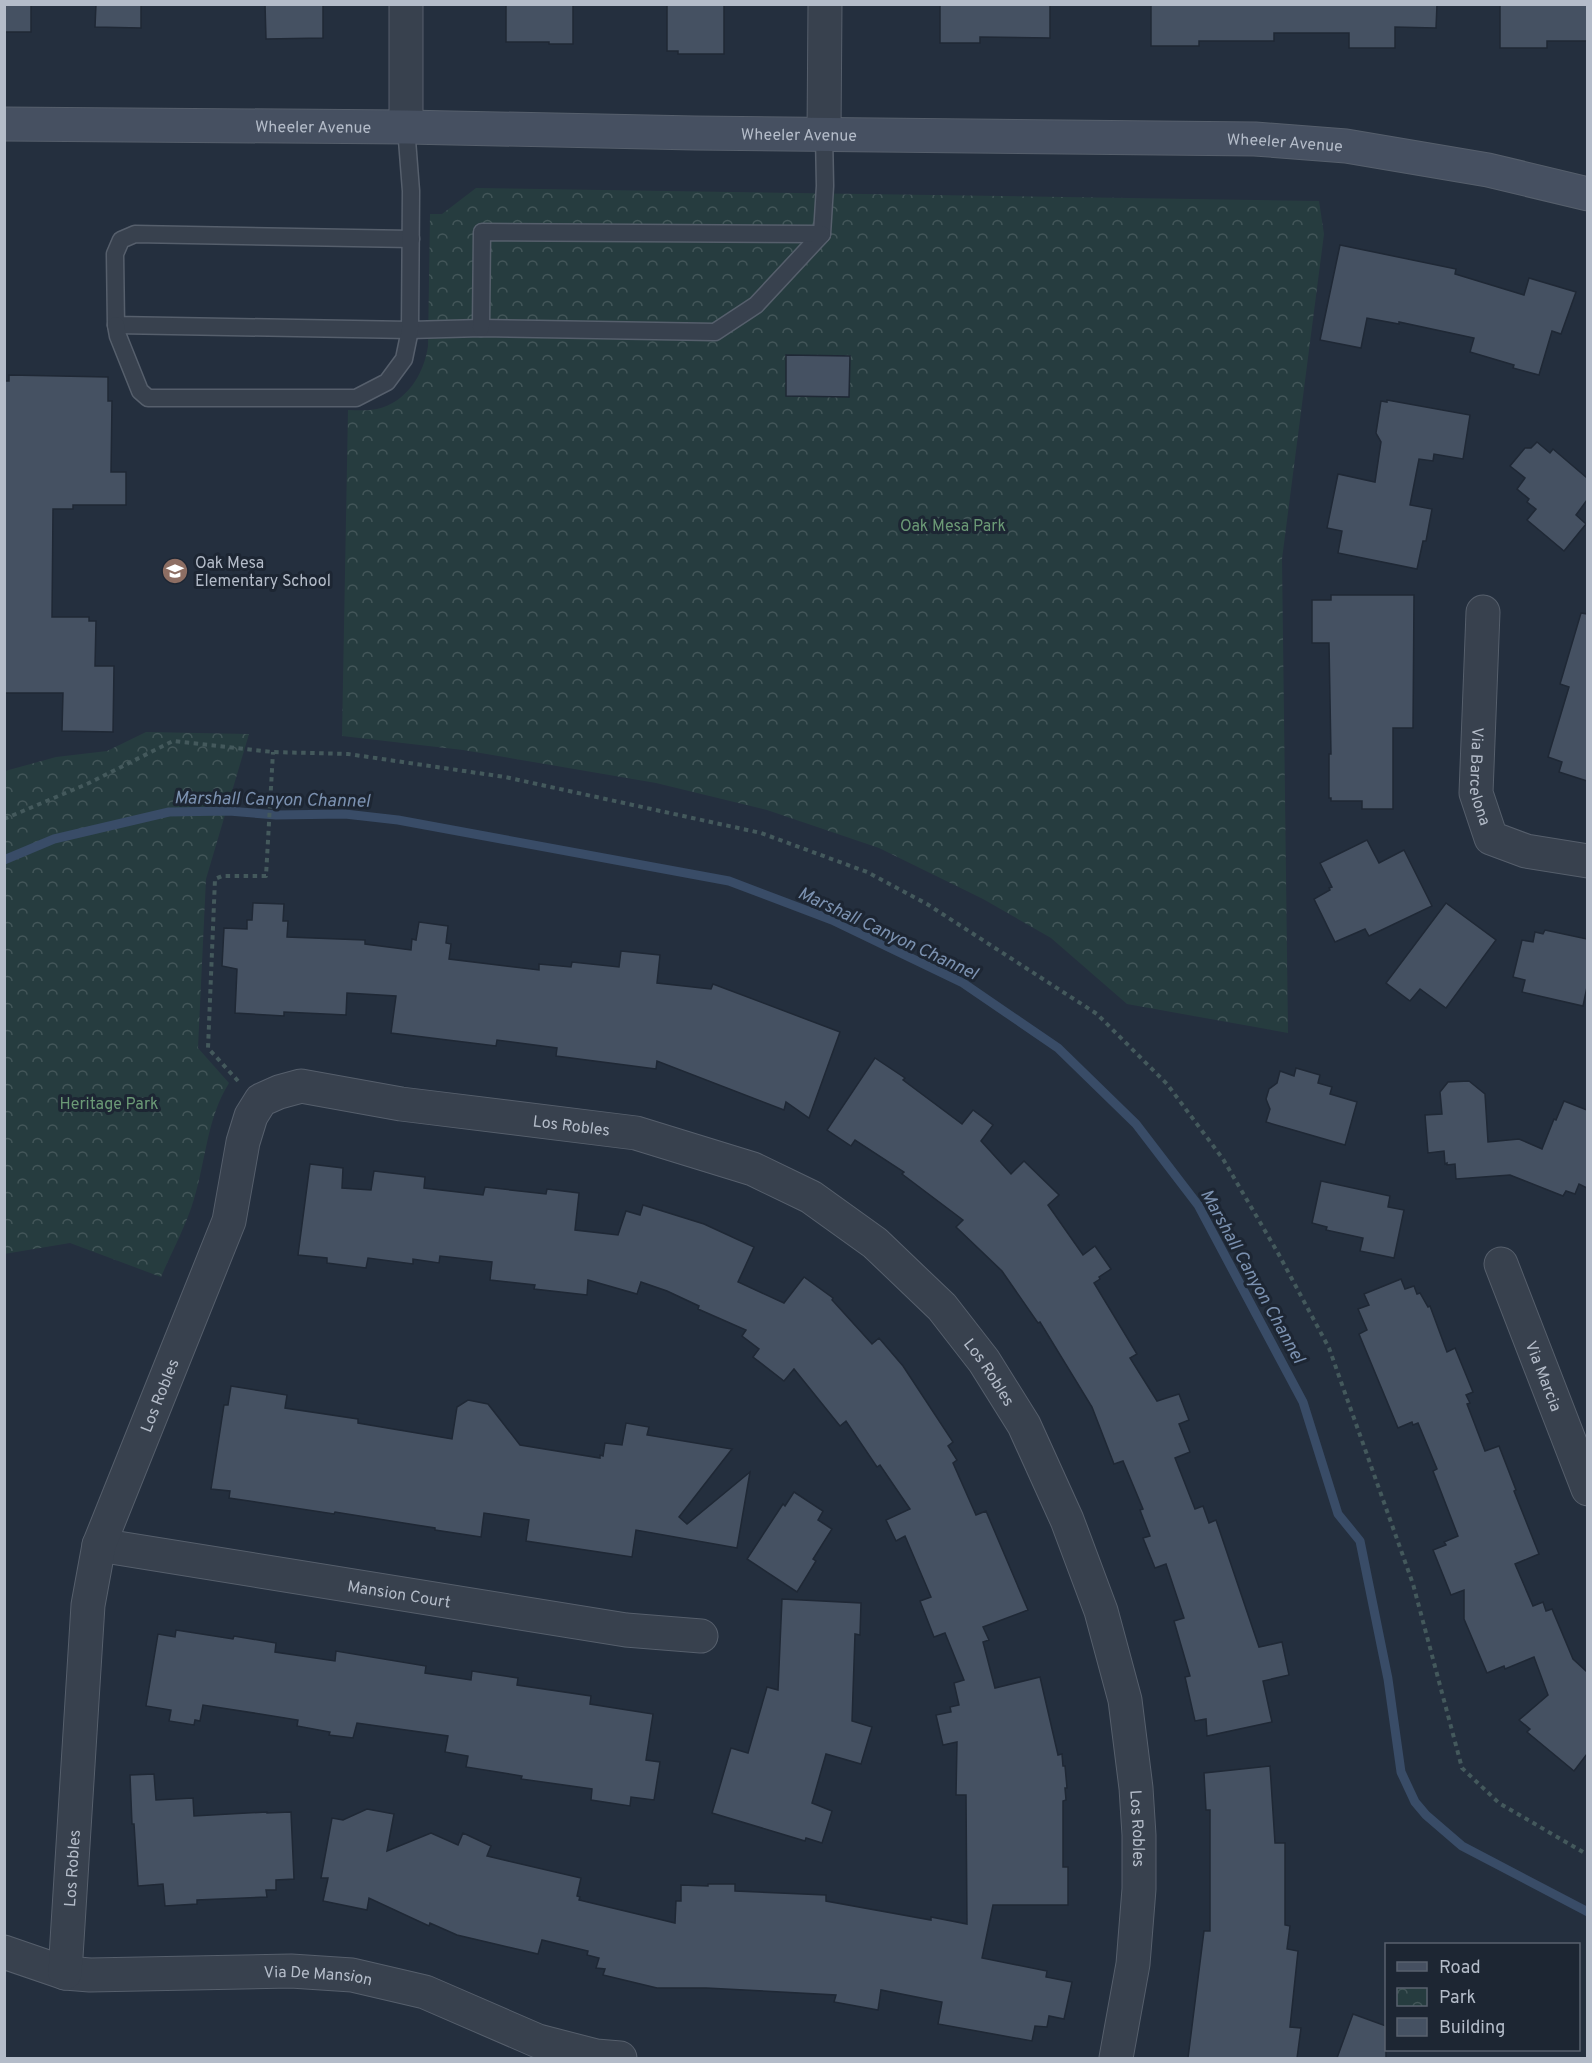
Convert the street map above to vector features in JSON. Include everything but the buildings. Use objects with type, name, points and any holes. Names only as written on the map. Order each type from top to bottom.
[{"type":"main road","name":"Wheeler Avenue","points":[[4,124],[406,127],[1255,139],[1346,146],[1488,170],[1587,194]]},
{"type":"street","points":[[405,4],[406,127]]},
{"type":"street","points":[[824,134],[825,4]]},
{"type":"street","name":"Via Barcelona","points":[[1484,612],[1476,793],[1491,838],[1526,851],[1587,861]]},
{"type":"street","name":"Los Robles","points":[[64,1973],[88,1605],[99,1545],[229,1221],[243,1142],[251,1116],[261,1100],[302,1086],[401,1104],[636,1133],[710,1154],[753,1169],[811,1197],[875,1243],[942,1307],[984,1361],[1024,1425],[1067,1520],[1101,1611],[1125,1700],[1136,1788],[1139,1889],[1133,1964],[1116,2058]]},
{"type":"street","name":"Via Marcia","points":[[1501,1264],[1587,1489]]},
{"type":"street","name":"Mansion Court","points":[[99,1545],[626,1630],[701,1636]]},
{"type":"street","name":"Via De Mansion","points":[[4,1952],[64,1973],[90,1975],[291,1971],[352,1975],[425,1992],[538,2041],[596,2056],[620,2058]]},
{"type":"lane","points":[[406,127],[411,191],[411,239],[410,330],[404,359],[387,381],[356,398],[148,398],[141,391],[118,336],[116,325],[115,254],[121,240],[135,234],[411,239]]},
{"type":"lane","points":[[116,325],[715,332],[756,305],[822,234],[825,186],[824,134]]},
{"type":"lane","points":[[481,328],[482,232],[822,234]]},
{"type":"path","points":[[4,819],[87,784],[173,741],[273,752],[348,754],[505,777],[761,833],[867,872],[927,904],[1097,1014],[1167,1084],[1223,1159],[1278,1253],[1329,1348],[1413,1584],[1462,1768],[1498,1803],[1587,1855]]},
{"type":"path","points":[[261,1100],[236,1079],[208,1048],[215,879],[222,876],[266,876],[273,752]]},
{"type":"green space","name":"Oak Mesa Park","points":[[476,188],[1319,201],[1324,234],[1282,559],[1288,1033],[1127,1004],[1051,938],[983,899],[879,848],[767,810],[656,783],[463,750],[342,736],[348,410],[374,410],[388,405],[405,393],[418,376],[423,367],[428,346],[430,214],[442,214]]},
{"type":"green space","name":"Heritage Park","points":[[146,732],[249,734],[206,879],[198,1048],[229,1083],[211,1125],[191,1209],[161,1277],[70,1243],[4,1254],[5,771],[56,757],[107,751]]},
{"type":"waterway","name":"Marshall Canyon Channel","points":[[4,860],[54,839],[169,812],[345,814],[398,820],[729,881],[832,920],[963,983],[1058,1048],[1136,1124],[1198,1205],[1303,1402],[1338,1514],[1360,1541],[1388,1679],[1401,1772],[1415,1802],[1426,1815],[1462,1846],[1588,1912]]},
{"type":"place","name":"Oak Mesa Elementary School","points":[[175,571]]}]
